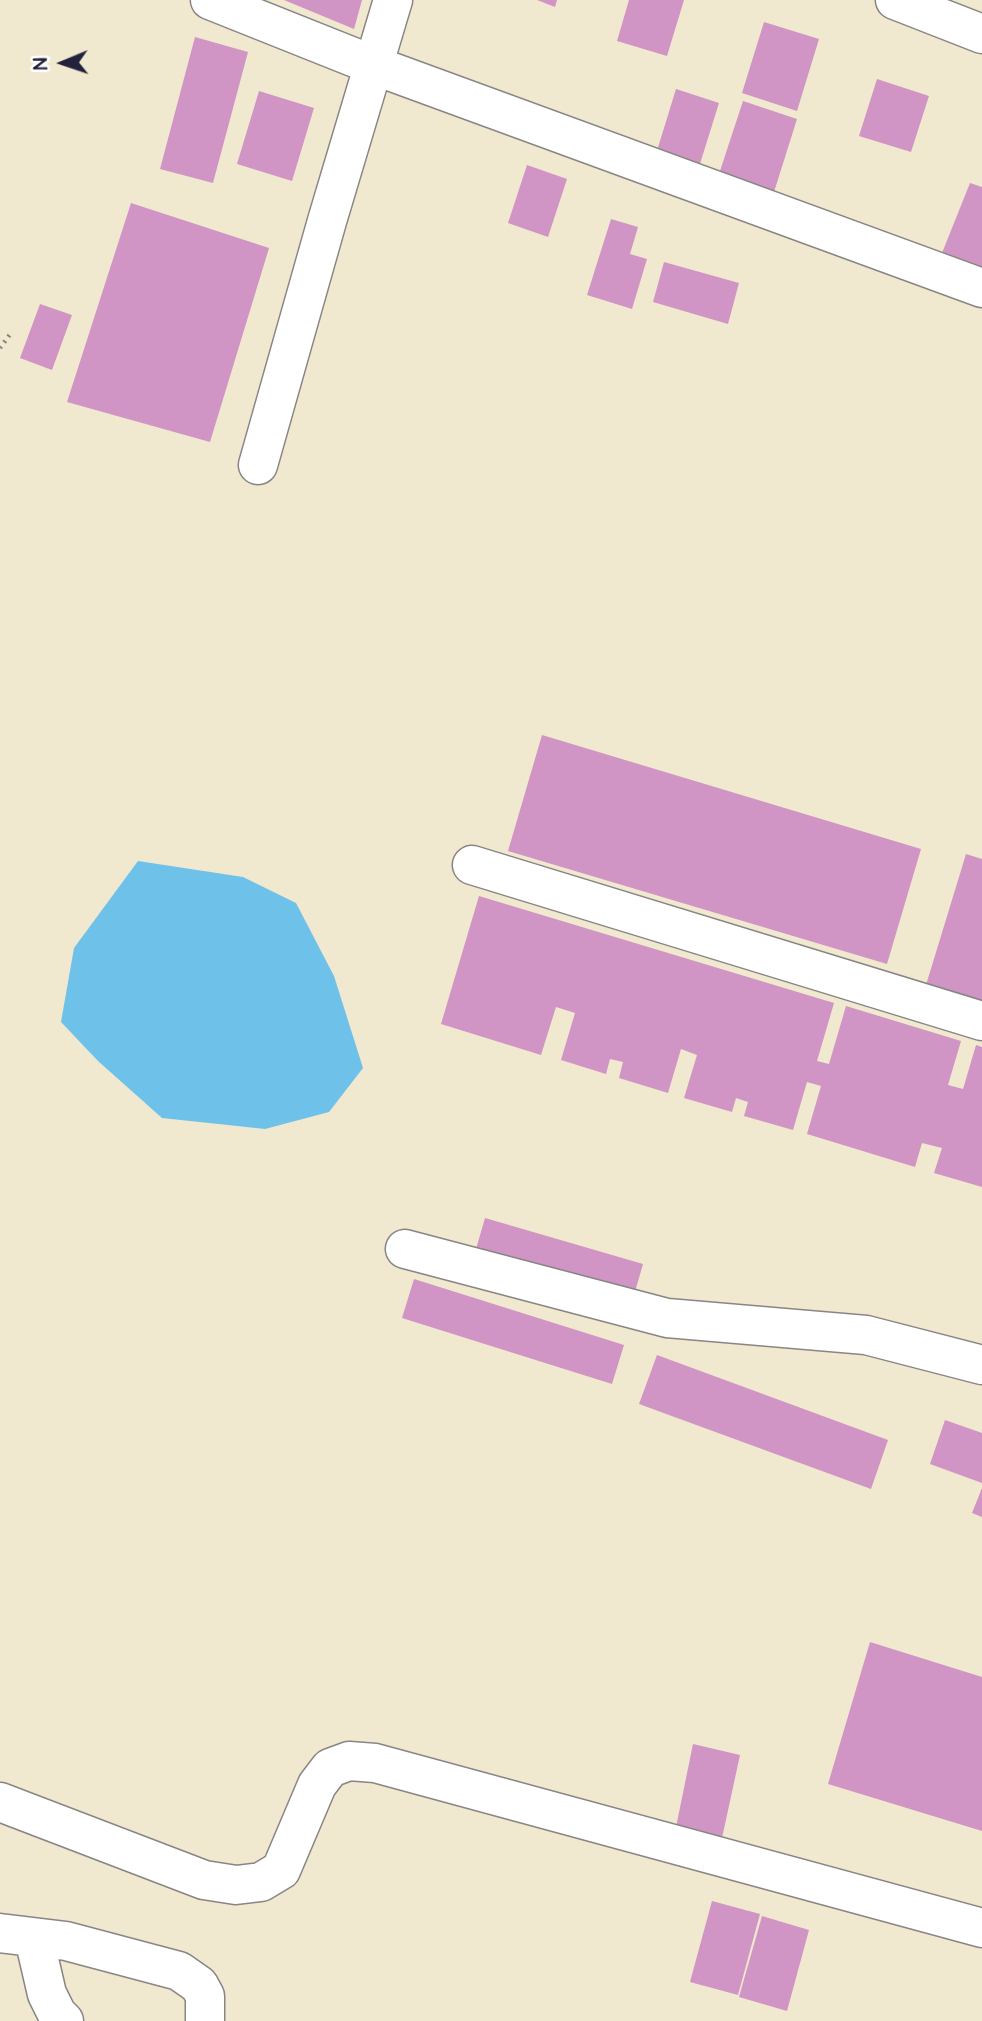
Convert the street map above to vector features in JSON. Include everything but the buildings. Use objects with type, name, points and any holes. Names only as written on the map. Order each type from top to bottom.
[{"type":"street","points":[[210,0],[373,65],[982,288]]},
{"type":"street","points":[[258,465],[393,0]]},
{"type":"street","points":[[895,0],[982,34]]},
{"type":"street","points":[[472,865],[982,1021]]},
{"type":"street","points":[[405,1249],[667,1318],[866,1335],[982,1365]]},
{"type":"street","points":[[0,1802],[204,1881],[236,1885],[261,1882],[281,1870],[317,1786],[330,1768],[349,1761],[375,1763],[982,1928]]},
{"type":"street","points":[[17,1935],[57,2014],[64,2021]]},
{"type":"street","points":[[17,1935],[66,1941],[179,1971],[199,1985],[205,1996],[205,2021]]},
{"type":"path","points":[[0,348],[11,334]]},
{"type":"water","points":[[138,861],[243,877],[296,903],[334,976],[363,1068],[329,1112],[265,1129],[162,1118],[98,1061],[61,1022],[74,948]]}]
